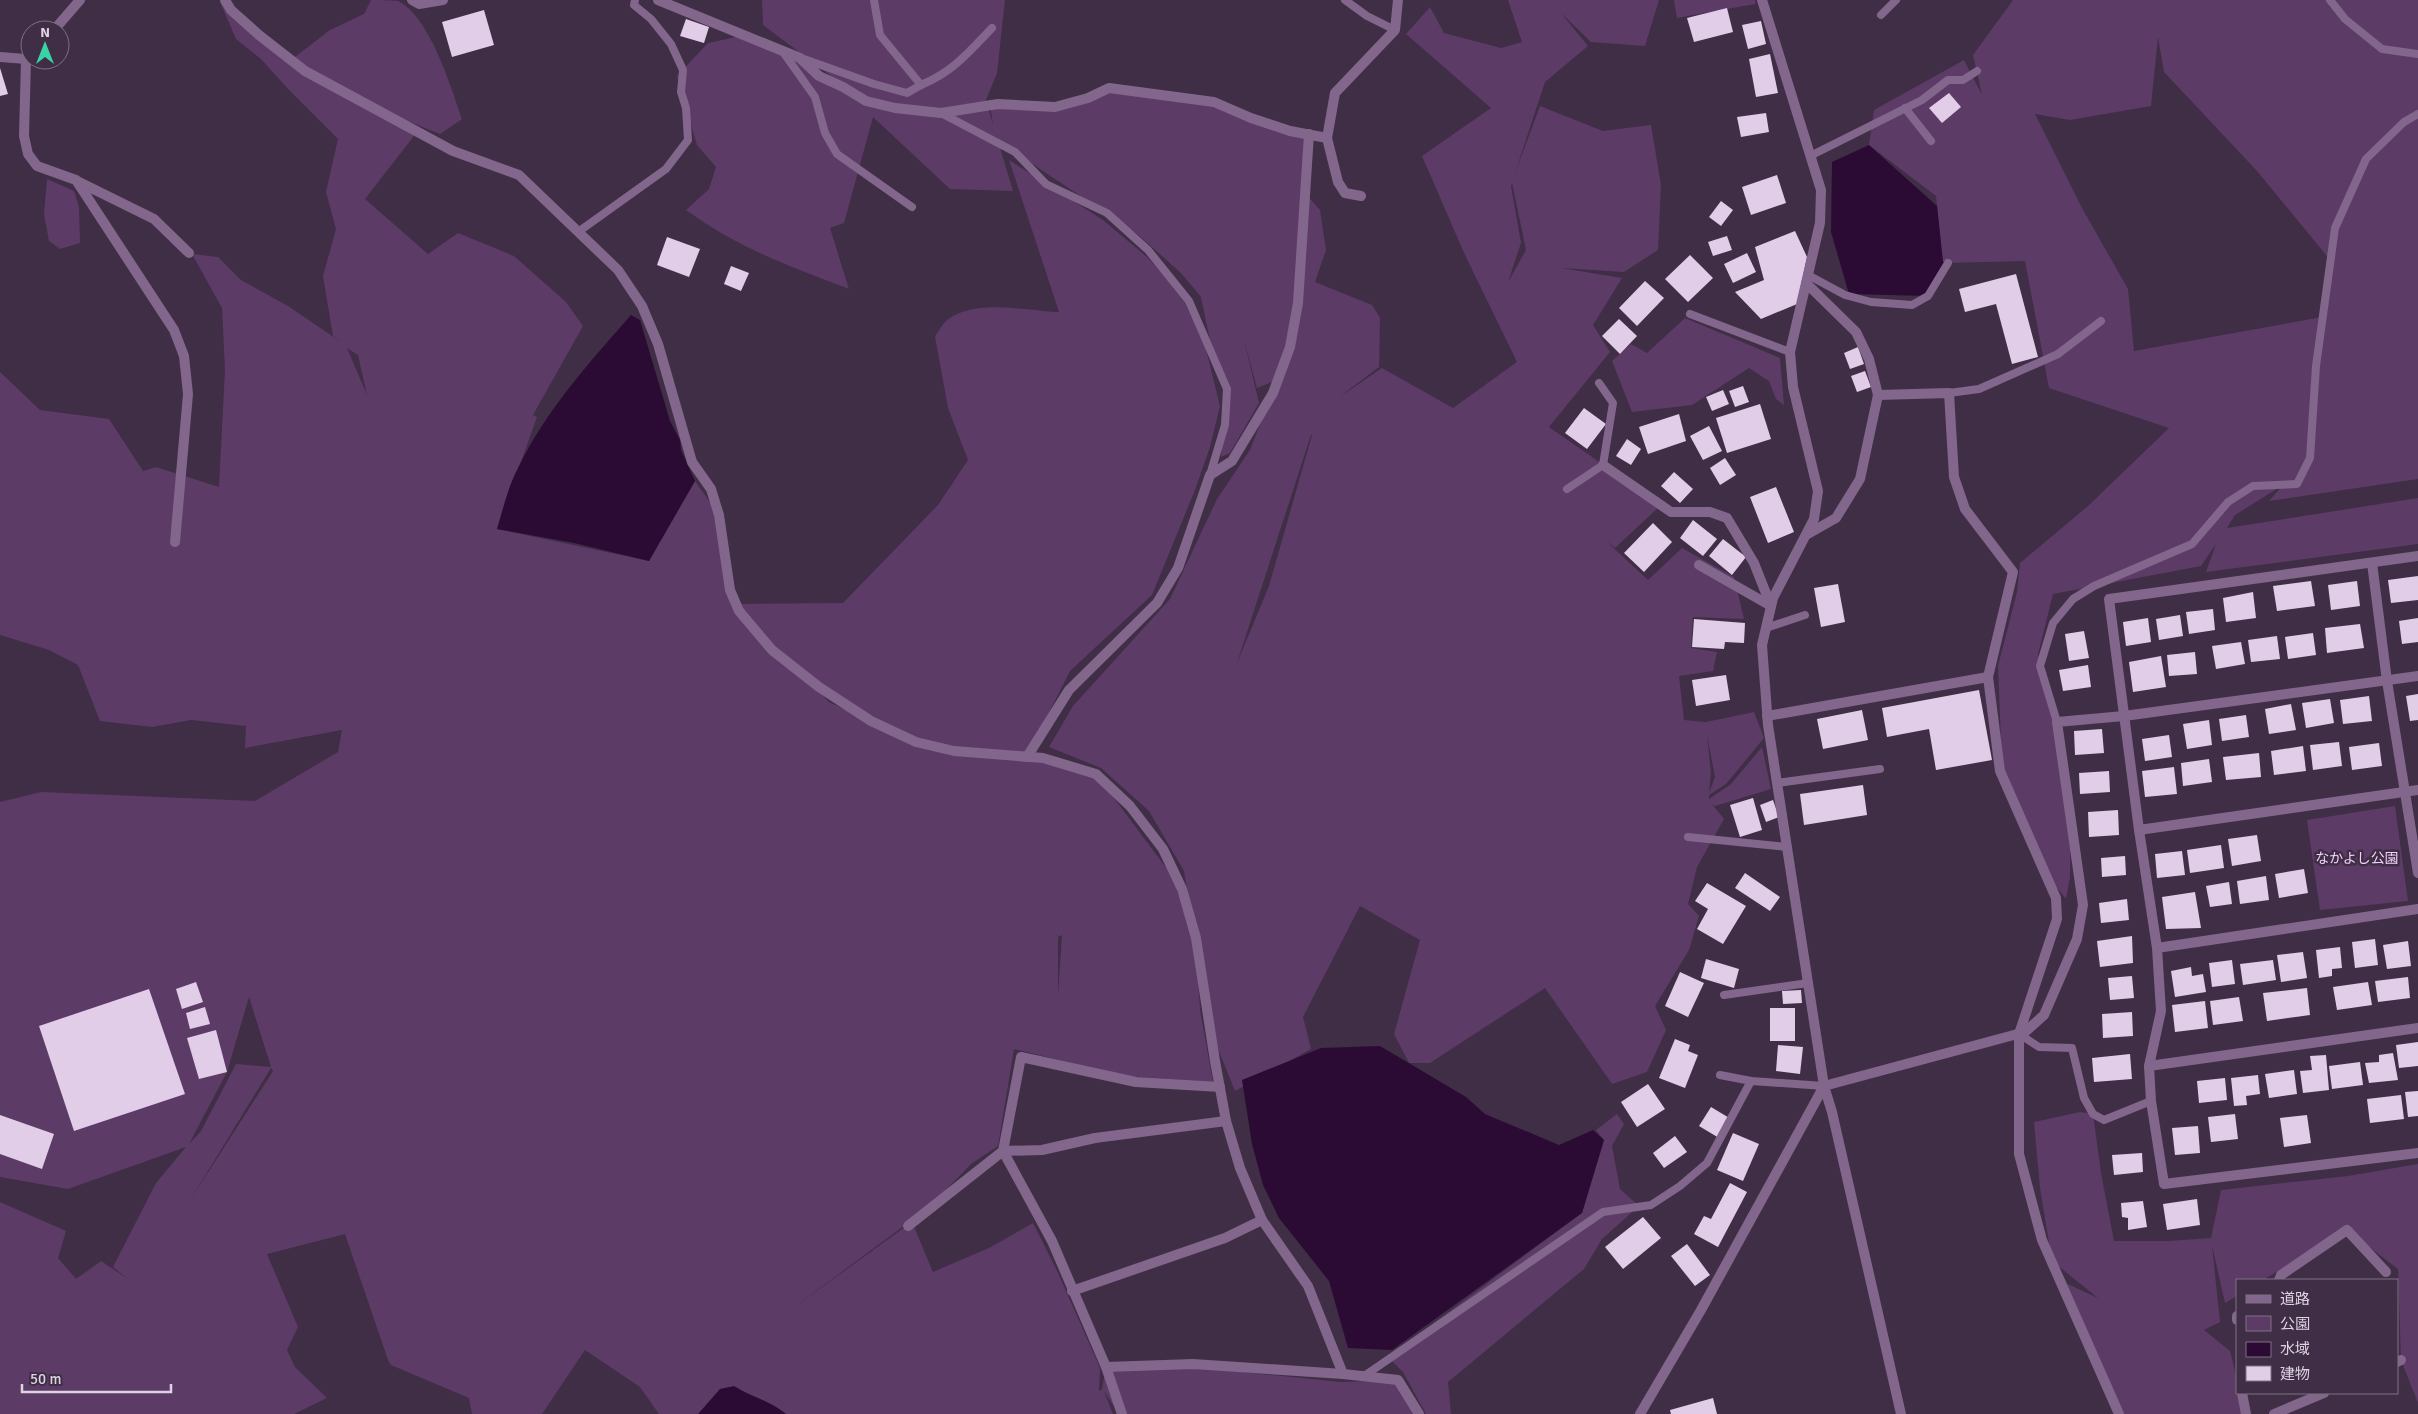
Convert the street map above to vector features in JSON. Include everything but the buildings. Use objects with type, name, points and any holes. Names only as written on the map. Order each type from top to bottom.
[{"type":"street","points":[[63,20],[80,0]]},
{"type":"street","points":[[224,0],[231,10],[259,35],[305,71],[453,151],[519,175],[618,270],[642,306],[658,344],[692,462],[711,489],[719,515],[730,590],[739,610],[772,650],[819,687],[871,721],[916,742],[954,751],[1043,758],[1096,774],[1130,806],[1163,849],[1182,889],[1196,938],[1226,1120],[1240,1168],[1262,1220],[1308,1286],[1343,1374]]},
{"type":"street","points":[[412,0],[419,4],[443,0]]},
{"type":"street","points":[[658,0],[804,59],[819,76],[843,87],[866,101],[895,108],[941,113],[998,104],[1055,108],[1088,98],[1109,88],[1214,102],[1251,118],[1328,138]]},
{"type":"street","points":[[1361,196],[1346,193],[1338,182],[1328,138],[1335,93],[1395,30],[1398,0]]},
{"type":"street","points":[[1762,0],[1821,190],[1820,223],[1790,352],[1793,386],[1818,491],[1814,519],[1771,606],[1762,644],[1767,716],[1824,1086],[1832,1112],[1901,1414]]},
{"type":"street","points":[[0,57],[20,57]]},
{"type":"street","points":[[27,70],[24,136],[28,154],[37,166],[76,180],[154,219],[189,253]]},
{"type":"street","points":[[1026,757],[1069,690],[1157,603],[1178,568],[1210,475],[1232,461],[1273,394],[1290,347],[1298,303],[1309,134]]},
{"type":"street","points":[[76,180],[174,330],[184,356],[188,394],[176,542]]},
{"type":"street","points":[[1806,535],[1836,518],[1860,479],[1878,396],[1869,359],[1856,332],[1807,279]]},
{"type":"street","points":[[1878,396],[1949,394],[1954,477],[1965,509],[2013,572],[1988,676],[2000,771],[2056,898],[2057,919],[2019,1034],[2019,1154],[2042,1240],[2119,1414]]},
{"type":"street","points":[[1603,465],[1671,512],[1710,512],[1727,518],[1754,563],[1771,606]]},
{"type":"street","points":[[2418,556],[2109,599],[2139,830],[2157,948],[2161,1011],[2150,1066],[2151,1101],[2164,1184],[2418,1153]]},
{"type":"street","points":[[2372,563],[2387,681],[2418,873]]},
{"type":"street","points":[[1699,565],[1771,606]]},
{"type":"street","points":[[1767,716],[1988,676]]},
{"type":"street","points":[[1640,1414],[1701,1310],[1824,1086],[2019,1034],[2025,1032],[2044,1015],[2077,939],[2083,905],[2057,722],[2124,716],[2418,676]]},
{"type":"street","points":[[2139,830],[2418,790]]},
{"type":"street","points":[[2157,948],[2418,908]]},
{"type":"street","points":[[2150,1066],[2418,1028]]},
{"type":"street","points":[[1122,1414],[1106,1367],[1052,1241],[1003,1151],[1021,1056],[1136,1082],[1220,1086]]},
{"type":"street","points":[[908,1226],[1003,1151],[1042,1150],[1095,1138],[1226,1120]]},
{"type":"street","points":[[1072,1291],[1226,1238],[1262,1220]]},
{"type":"street","points":[[2279,1279],[2281,1275],[2347,1230],[2386,1272]]},
{"type":"street","points":[[1106,1367],[1193,1364],[1343,1374],[1398,1380],[1419,1414]]},
{"type":"street","points":[[2242,1394],[2246,1414]]},
{"type":"street","points":[[2274,1414],[2322,1394]]},
{"type":"lane","points":[[578,232],[666,169],[688,140],[686,108],[681,92],[683,70],[672,44],[651,19],[634,5],[635,0]]},
{"type":"lane","points":[[874,0],[880,35],[921,85]]},
{"type":"lane","points":[[1344,0],[1367,16],[1395,30]]},
{"type":"lane","points":[[1881,16],[1896,0]]},
{"type":"lane","points":[[2330,0],[2345,19],[2382,49],[2418,54]]},
{"type":"lane","points":[[804,59],[874,84],[907,93],[941,77],[958,64],[992,28]]},
{"type":"lane","points":[[782,50],[815,97],[825,132],[837,154],[912,207]]},
{"type":"lane","points":[[1810,156],[1922,100],[1948,80],[1963,80],[1977,70]]},
{"type":"lane","points":[[1905,108],[1931,141]]},
{"type":"lane","points":[[941,113],[1015,152],[1046,184],[1107,213],[1148,250],[1189,302],[1227,388],[1225,425],[1210,475]]},
{"type":"lane","points":[[2057,722],[2040,666],[2053,623],[2073,599],[2094,586],[2192,544],[2228,502],[2253,486],[2297,484],[2310,458],[2316,366],[2334,228],[2366,159],[2404,122],[2418,114]]},
{"type":"lane","points":[[1807,279],[1845,295],[1871,302],[1912,305],[1928,296],[1948,262]]},
{"type":"lane","points":[[1690,314],[1790,352]]},
{"type":"lane","points":[[1949,394],[1979,389],[2058,354],[2101,321]]},
{"type":"lane","points":[[1568,489],[1603,465],[1613,403],[1599,383]]},
{"type":"lane","points":[[1766,628],[1805,616]]},
{"type":"lane","points":[[1777,783],[1880,768]]},
{"type":"lane","points":[[1688,837],[1787,847]]},
{"type":"lane","points":[[1724,995],[1808,983]]},
{"type":"lane","points":[[2019,1034],[2039,1047],[2072,1048],[2084,1098],[2093,1114],[2104,1120],[2151,1101]]},
{"type":"lane","points":[[1720,1075],[1751,1081],[1824,1086]]},
{"type":"lane","points":[[1364,1376],[1603,1212],[1651,1205],[1680,1186],[1707,1163],[1751,1081]]},
{"type":"green space","points":[[222,0],[305,73],[417,132],[365,199],[428,254],[458,233],[514,256],[566,302],[583,326],[533,415],[537,417],[497,529],[649,561],[695,481],[719,515],[737,604],[843,603],[938,505],[968,460],[948,408],[935,336],[942,326],[950,318],[962,312],[989,307],[1059,312],[1009,160],[1103,220],[1147,257],[1196,309],[1220,406],[1210,447],[1195,490],[1152,595],[1070,671],[1027,756],[1096,774],[1182,889],[1177,891],[1195,934],[1184,871],[1149,811],[1101,768],[1049,747],[1073,706],[1170,599],[1217,499],[1250,450],[1277,380],[1257,388],[1244,340],[1259,403],[1230,453],[1221,457],[1227,389],[1212,350],[1201,297],[1181,273],[1136,233],[998,141],[1013,191],[950,189],[873,117],[844,223],[830,228],[849,289],[745,246],[686,210],[709,189],[716,167],[697,145],[677,76],[708,43],[745,35],[800,58],[859,97],[763,25],[762,0],[1005,0],[997,73],[986,100],[993,124],[990,105],[1055,107],[1109,88],[1200,100],[1309,134],[1305,193],[1320,210],[1326,250],[1315,282],[1372,305],[1380,318],[1379,367],[1338,398],[1382,368],[1453,408],[1517,362],[1465,255],[1422,156],[1491,108],[1406,34],[1430,7],[1444,33],[1501,48],[1522,42],[1508,0],[1659,0],[1645,46],[1591,42],[1561,13],[1588,46],[1545,82],[1515,173],[1540,106],[1603,131],[1651,125],[1661,185],[1658,250],[1624,272],[1561,268],[1622,278],[1593,325],[1610,352],[1549,427],[1661,505],[1615,548],[1606,541],[1648,580],[1682,548],[1734,577],[1744,619],[1693,617],[1691,648],[1717,652],[1713,671],[1679,676],[1684,720],[1706,722],[1754,712],[1764,738],[1726,784],[1709,795],[1709,799],[1731,784],[1762,747],[1771,789],[1715,806],[1712,804],[1724,819],[1697,867],[1688,904],[1699,916],[1689,950],[1655,1006],[1666,1030],[1647,1072],[1612,1084],[1545,988],[1430,1063],[1409,1063],[1394,1034],[1420,940],[1360,906],[1303,1017],[1311,1049],[1235,1091],[1210,1029],[1196,945],[1200,1010],[1213,1082],[1125,1076],[1014,1049],[998,1146],[971,1164],[918,1219],[916,1217],[789,1311],[912,1222],[933,1272],[991,1247],[1033,1223],[1058,1273],[1100,1368],[1099,1391],[1102,1389],[1106,1367],[1202,1368],[1341,1382],[1398,1380],[1419,1414],[1119,1414],[1104,1391],[1113,1414],[659,1414],[640,1387],[585,1350],[542,1414],[472,1414],[469,1398],[391,1365],[345,1234],[267,1254],[298,1327],[287,1350],[295,1367],[327,1398],[294,1414],[0,1414],[0,1202],[66,1231],[58,1258],[76,1279],[101,1261],[128,1279],[113,1267],[156,1183],[186,1147],[68,1189],[0,1177],[0,802],[41,792],[255,801],[338,752],[342,730],[245,748],[246,726],[191,720],[152,727],[100,721],[78,665],[49,650],[0,635],[0,372],[40,410],[109,419],[143,471],[156,467],[219,487],[225,370],[222,308],[192,254],[218,257],[241,280],[288,306],[341,342],[333,336],[323,276],[336,229],[326,192],[338,139],[261,59],[236,39],[220,2]],"holes":[[[1512,183],[1526,250],[1508,282],[1521,243],[1511,186]],[[347,348],[358,355],[367,395]],[[1311,435],[1312,435],[1269,586],[1237,663]],[[792,665],[892,731],[829,702]],[[1707,735],[1715,777],[1709,793],[1711,773]],[[1062,935],[1058,995],[1058,937]],[[249,997],[271,1067],[236,1064],[201,1131],[189,1144],[227,1072]],[[271,1068],[273,1071],[189,1202]]]},
{"type":"green space","points":[[371,0],[398,1],[409,9],[420,22],[438,54],[462,119],[440,134],[366,104],[291,60],[330,30],[364,14]]},
{"type":"green space","points":[[1674,0],[1755,0],[1755,4],[1677,18]]},
{"type":"green space","points":[[2013,0],[2418,0],[2418,479],[2269,501],[2283,485],[2235,515],[2227,528],[2418,498],[2418,544],[2206,572],[2216,544],[2201,566],[2053,594],[2038,654],[2071,790],[2070,877],[2066,899],[2046,874],[2002,765],[1998,666],[2017,592],[2020,563],[2088,506],[2169,428],[2049,388],[2025,261],[1943,263],[1936,196],[1869,145],[1874,110],[1964,60],[1982,95],[1973,55]],"holes":[[[2158,37],[2164,72],[2257,171],[2331,261],[2322,317],[2134,351],[2128,289],[2082,208],[2035,114],[2070,120],[2151,106]]]},
{"type":"green space","points":[[47,179],[74,191],[79,207],[80,243],[60,249],[49,241],[44,214]]},
{"type":"green space","points":[[1685,318],[1780,358],[1784,405],[1776,399],[1769,381],[1749,368],[1692,405],[1632,412],[1612,361],[1631,344],[1647,353]]},
{"type":"green space","name":"なかよし公園","points":[[2395,806],[2408,901],[2320,910],[2307,820]]},
{"type":"green space","points":[[2080,1112],[2093,1114],[2101,1173],[2114,1241],[2168,1241],[2211,1238],[2221,1190],[2348,1176],[2418,1164],[2418,1403],[2401,1360],[2398,1269],[2347,1230],[2265,1279],[2236,1279],[2236,1297],[2225,1303],[2212,1245],[2220,1322],[2204,1330],[2230,1351],[2236,1375],[2236,1394],[2240,1394],[2245,1414],[2119,1414],[2059,1280],[2098,1298],[2052,1261],[2040,1188],[2034,1122]]},
{"type":"green space","points":[[1617,1114],[1624,1124],[1612,1146],[1620,1189],[1639,1206],[1602,1239],[1584,1269],[1448,1382],[1451,1414],[1426,1414],[1403,1372],[1388,1357],[1582,1213],[1604,1140],[1596,1130]]},
{"type":"water","points":[[1869,145],[1937,206],[1943,262],[1948,263],[1928,296],[1849,294],[1831,232],[1832,162]]},
{"type":"water","points":[[631,315],[640,320],[670,421],[680,440],[681,450],[695,481],[649,561],[574,543],[497,529],[514,475],[542,426],[569,388]]},
{"type":"water","points":[[1380,1046],[1466,1097],[1485,1114],[1559,1145],[1593,1130],[1604,1140],[1582,1213],[1392,1350],[1348,1348],[1329,1281],[1279,1218],[1263,1185],[1252,1144],[1242,1080],[1321,1048]]},
{"type":"water","points":[[734,1386],[786,1414],[698,1414],[720,1389]]}]
